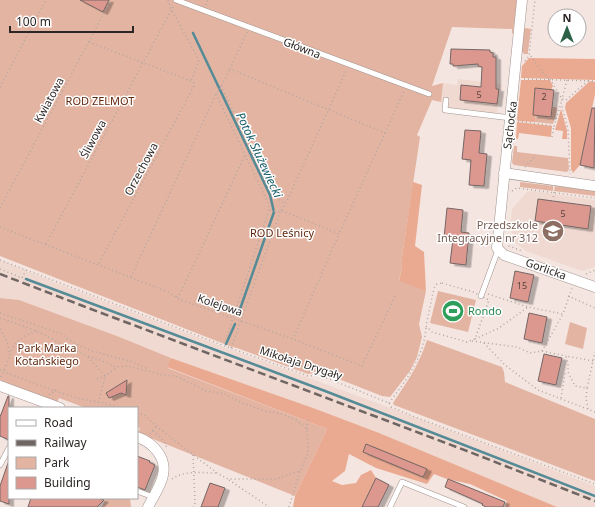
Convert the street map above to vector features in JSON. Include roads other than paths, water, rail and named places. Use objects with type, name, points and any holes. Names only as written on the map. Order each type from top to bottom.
[{"type":"street","name":"Sąchocka","points":[[498,250],[496,245],[504,173],[513,119],[522,0]]},
{"type":"street","points":[[504,173],[595,186]]},
{"type":"street","name":"Gorlicka","points":[[498,250],[504,255],[595,287]]},
{"type":"street","points":[[0,386],[56,407]]},
{"type":"street","points":[[138,437],[147,440],[159,454],[164,468],[163,475],[148,507]]},
{"type":"lane","name":"Główna","points":[[177,0],[429,94]]},
{"type":"lane","points":[[446,100],[445,110],[513,119]]},
{"type":"lane","points":[[482,294],[498,250]]},
{"type":"lane","points":[[0,465],[8,450]]},
{"type":"lane","points":[[390,507],[402,482],[464,507]]},
{"type":"lane","points":[[138,491],[153,497]]},
{"type":"waterway","name":"Potok Służewiecki","points":[[193,33],[270,195],[274,212],[239,312]]},
{"type":"waterway","points":[[26,279],[325,391],[595,496]]},
{"type":"waterway","name":"Potok Służewiecki","points":[[226,344],[235,324]]},
{"type":"railway","points":[[0,274],[595,501]]},
{"type":"place","name":"Przedszkole Integracyjne nr 312","points":[[553,231]]},
{"type":"place","name":"Rondo","points":[[453,311]]},
{"type":"park label","name":"ROD ZELMOT","points":[[100,101]]},
{"type":"park label","name":"ROD Leśnicy","points":[[282,233]]},
{"type":"park label","name":"Park Marka Kotańskiego","points":[[47,354]]}]
